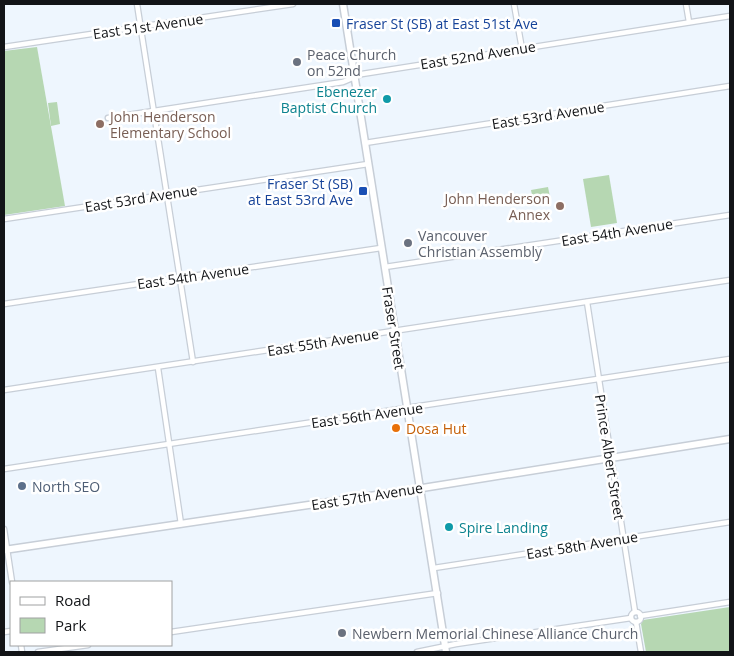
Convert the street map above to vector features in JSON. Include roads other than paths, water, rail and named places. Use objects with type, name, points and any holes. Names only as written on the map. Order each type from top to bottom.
[{"type":"street","points":[[137,4],[193,362]]},
{"type":"street","name":"East 51st Avenue","points":[[4,47],[292,4]]},
{"type":"street","name":"Fraser Street","points":[[343,4],[446,650]]},
{"type":"street","points":[[514,4],[522,49]]},
{"type":"street","points":[[686,4],[689,22]]},
{"type":"street","name":"East 52nd Avenue","points":[[108,118],[345,82],[362,74],[730,16]]},
{"type":"street","name":"East 53rd Avenue","points":[[365,143],[730,86]]},
{"type":"street","name":"East 53rd Avenue","points":[[4,219],[368,164]]},
{"type":"street","name":"East 54th Avenue","points":[[385,267],[730,215]]},
{"type":"street","name":"East 54th Avenue","points":[[4,304],[381,248]]},
{"type":"street","name":"East 55th Avenue","points":[[4,390],[730,280]]},
{"type":"street","name":"Prince Albert Street","points":[[587,302],[635,612]]},
{"type":"street","name":"East 56th Avenue","points":[[4,469],[730,359]]},
{"type":"street","points":[[158,368],[181,524]]},
{"type":"street","name":"East 57th Avenue","points":[[5,550],[730,440]]},
{"type":"street","name":"East 58th Avenue","points":[[434,568],[730,522]]},
{"type":"street","points":[[4,529],[5,550],[12,581]]},
{"type":"street","points":[[172,632],[438,593]]},
{"type":"street","points":[[631,618],[631,615],[635,612],[640,616],[730,602]]},
{"type":"street","points":[[636,622],[640,616]]},
{"type":"street","points":[[417,652],[446,650],[456,644],[631,618],[636,622],[641,652]]},
{"type":"street","points":[[38,652],[81,646]]},
{"type":"place","name":"Fraser St (SB) at East 51st Ave","points":[[336,23]]},
{"type":"place","name":"Peace Church on 52nd","points":[[297,62]]},
{"type":"place","name":"Ebenezer Baptist Church","points":[[387,99]]},
{"type":"place","name":"John Henderson Elementary School","points":[[100,124]]},
{"type":"place","name":"Fraser St (SB) at East 53rd Ave","points":[[363,191]]},
{"type":"place","name":"John Henderson Annex","points":[[560,206]]},
{"type":"place","name":"Vancouver Christian Assembly","points":[[408,243]]},
{"type":"place","name":"Dosa Hut","points":[[396,428]]},
{"type":"place","name":"North SEO","points":[[22,486]]},
{"type":"place","name":"Spire Landing","points":[[449,527]]},
{"type":"place","name":"Newbern Memorial Chinese Alliance Church","points":[[342,633]]}]
